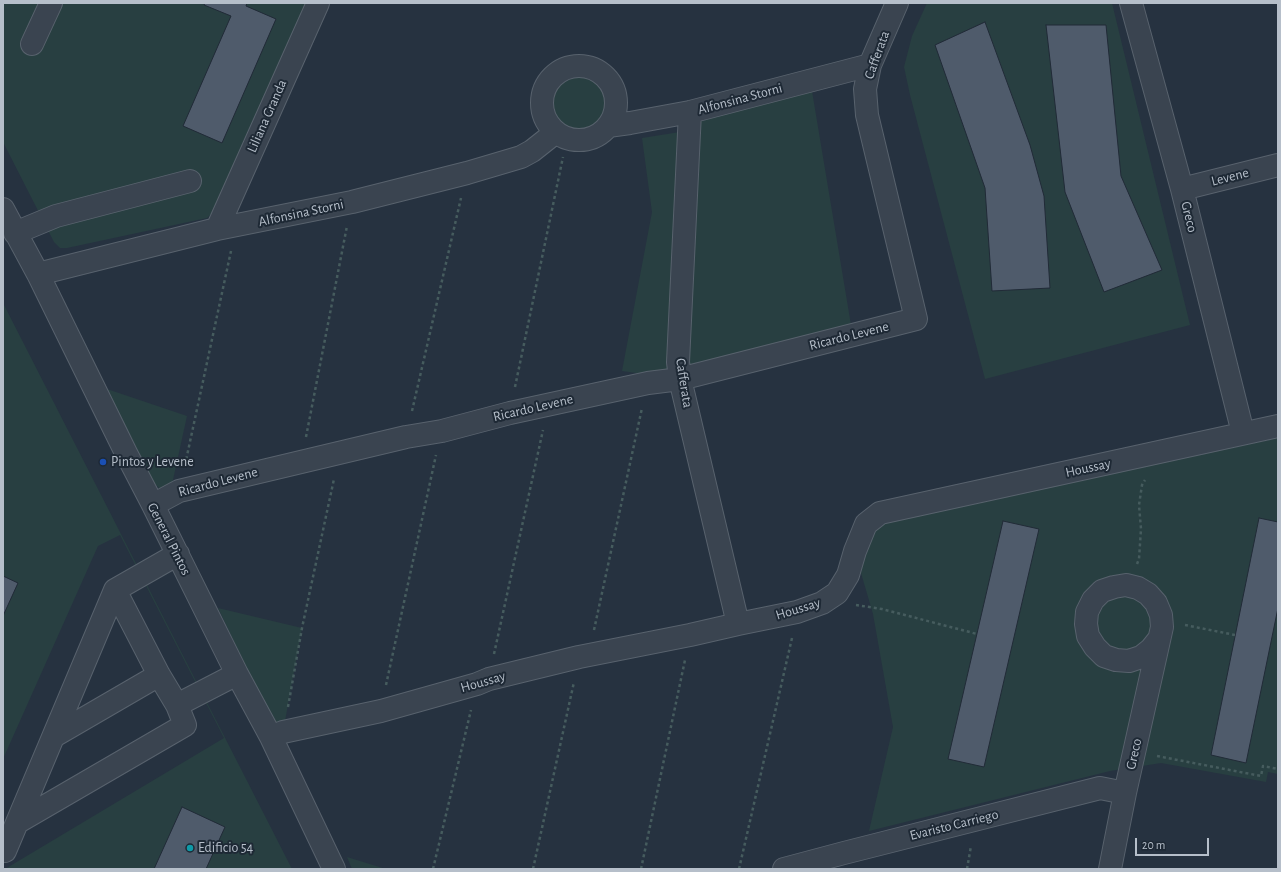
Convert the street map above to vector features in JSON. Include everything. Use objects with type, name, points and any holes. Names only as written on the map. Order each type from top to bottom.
[{"type":"street","points":[[32,44],[51,3]]},
{"type":"street","name":"Liliana Granda","points":[[226,228],[318,3]]},
{"type":"street","name":"Cafferata","points":[[897,3],[870,65],[865,89],[867,115],[916,319]]},
{"type":"street","name":"Greco","points":[[1131,3],[1182,189],[1243,433]]},
{"type":"street","name":"Alfonsina Storni","points":[[38,274],[226,228],[352,202],[467,173],[521,157],[565,135],[578,140],[590,138],[600,134],[608,126],[690,112],[870,65]]},
{"type":"street","points":[[565,135],[548,123],[544,113],[542,101],[550,80],[559,72],[569,67],[581,66],[592,68],[602,74],[610,82],[615,93],[616,104],[614,116],[608,126]]},
{"type":"street","name":"Cafferata","points":[[690,112],[678,362],[680,379],[738,624]]},
{"type":"street","name":"Levene","points":[[1182,189],[1278,165]]},
{"type":"street","points":[[15,233],[56,216],[190,181]]},
{"type":"street","name":"General Pintos","points":[[3,209],[38,274],[237,674],[277,735],[334,869]]},
{"type":"street","name":"Ricardo Levene","points":[[153,506],[179,491],[301,461],[406,437],[442,431],[549,404],[648,383],[680,379],[916,319]]},
{"type":"street","name":"Houssay","points":[[277,735],[381,711],[483,681],[584,656],[798,612],[822,603],[837,593],[848,575],[855,551],[866,524],[880,513],[1278,426]]},
{"type":"street","points":[[5,851],[115,590],[178,554]]},
{"type":"street","points":[[1126,585],[1114,586],[1102,591],[1093,600],[1087,612],[1086,624],[1088,636],[1095,647],[1104,656],[1116,660],[1129,660],[1141,657],[1151,649],[1158,639]]},
{"type":"street","name":"Greco","points":[[1110,869],[1158,639],[1162,627],[1161,615],[1156,603],[1148,594],[1138,588],[1126,585]]},
{"type":"street","points":[[18,822],[185,725],[177,705],[115,590]]},
{"type":"street","points":[[177,705],[237,674]]},
{"type":"street","points":[[54,736],[160,675]]},
{"type":"street","name":"Evaristo Carriego","points":[[784,869],[1100,788],[1125,793]]},
{"type":"path","points":[[510,413],[563,157],[565,135]]},
{"type":"path","points":[[406,437],[467,173]]},
{"type":"path","points":[[301,461],[352,202]]},
{"type":"path","points":[[179,491],[226,228]]},
{"type":"path","points":[[533,869],[648,383]]},
{"type":"path","points":[[433,869],[483,681],[549,404]]},
{"type":"path","points":[[381,711],[442,431]]},
{"type":"path","points":[[1126,585],[1139,559],[1141,529],[1139,505],[1142,485],[1151,470],[1170,450]]},
{"type":"path","points":[[277,735],[302,628],[339,453]]},
{"type":"path","points":[[822,603],[882,609],[977,634]]},
{"type":"path","points":[[739,869],[798,612]]},
{"type":"path","points":[[1186,624],[1235,635]]},
{"type":"path","points":[[641,869],[690,635]]},
{"type":"path","points":[[1134,752],[1261,776],[1263,766],[1278,769]]},
{"type":"green space","points":[[3,3],[205,3],[204,5],[231,16],[183,126],[222,143],[276,19],[246,6],[247,3],[307,3],[215,209],[207,218],[67,248],[60,248],[54,242],[3,142]]},
{"type":"green space","points":[[927,3],[1112,3],[1190,325],[985,379],[910,95],[904,67],[912,36]],"holes":[[[984,22],[1030,145],[1044,196],[1050,288],[992,291],[985,188],[935,45]],[[1046,25],[1106,25],[1121,176],[1162,270],[1104,292],[1065,192]]]},
{"type":"green space","points":[[579,73],[596,78],[604,86],[609,103],[604,120],[596,128],[579,133],[562,128],[554,120],[549,103],[554,86],[562,78]]},
{"type":"green space","points":[[811,85],[851,325],[690,370],[684,363],[696,121]]},
{"type":"green space","points":[[680,132],[670,367],[657,376],[622,371],[652,212],[642,138]]},
{"type":"green space","points":[[3,303],[292,869],[206,869],[225,827],[182,807],[154,869],[5,869],[224,738],[120,535],[98,546],[3,759],[3,616],[18,583],[3,576]]},
{"type":"green space","points":[[107,389],[187,416],[171,489],[164,491],[154,483]]},
{"type":"green space","points":[[1278,438],[1278,774],[1268,772],[1266,782],[1161,763],[1110,771],[869,831],[893,727],[873,614],[861,573],[863,551],[874,530],[890,519]]},
{"type":"green space","points":[[218,608],[302,628],[283,732],[270,717]]},
{"type":"green space","points":[[347,857],[386,869],[352,869]]},
{"type":"building","points":[[205,3],[247,3],[246,6],[276,19],[222,143],[183,126],[231,16],[204,5]]},
{"type":"building","points":[[985,22],[1030,145],[1044,196],[1050,288],[992,291],[985,188],[935,45]]},
{"type":"building","points":[[1046,25],[1106,25],[1121,176],[1162,270],[1104,292],[1065,192]]},
{"type":"building","points":[[1259,518],[1278,522],[1278,608],[1246,763],[1211,755]]},
{"type":"building","points":[[1003,521],[1039,529],[984,767],[948,759]]},
{"type":"building","points":[[3,576],[18,583],[3,616]]},
{"type":"building","name":"Edificio 54","points":[[182,807],[225,827],[206,869],[154,869]]},
{"type":"place","name":"Pintos y Levene","points":[[103,462]]},
{"type":"place","name":"Edificio 54","points":[[190,848]]}]
